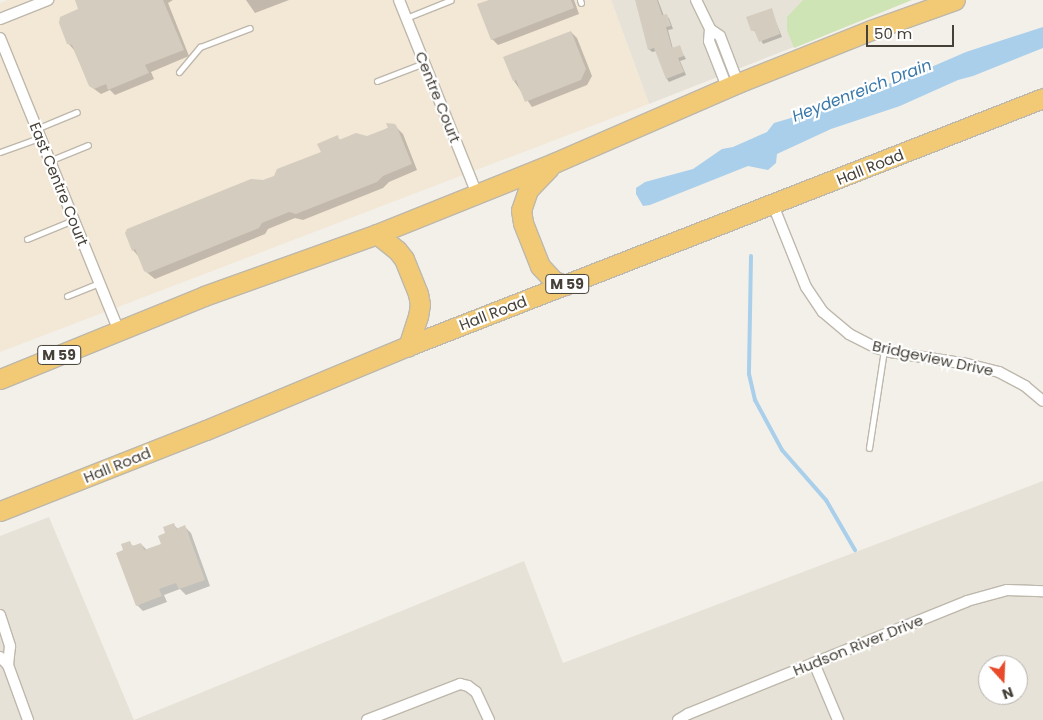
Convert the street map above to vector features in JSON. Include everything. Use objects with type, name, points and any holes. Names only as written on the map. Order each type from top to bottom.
[{"type":"highway","name":"M 59","points":[[0,379],[204,296],[377,234],[554,163],[733,85],[871,30],[955,0]]},
{"type":"highway","name":"Hall Road","points":[[0,511],[206,430],[408,346],[1043,98]]},
{"type":"highway","points":[[554,163],[528,190],[521,210],[523,222],[540,266],[554,281],[566,285]]},
{"type":"highway","points":[[377,234],[397,250],[418,294],[420,304],[418,316],[408,346]]},
{"type":"street","points":[[0,19],[48,0]]},
{"type":"street","name":"Centre Court","points":[[399,0],[477,194]]},
{"type":"street","points":[[696,0],[710,29],[720,36],[733,85]]},
{"type":"street","name":"East Centre Court","points":[[0,38],[48,161],[119,331]]},
{"type":"street","name":"Bridgeview Drive","points":[[773,205],[791,255],[814,300],[829,317],[849,334],[884,350],[984,368],[1025,386],[1043,401]]},
{"type":"street","name":"Hudson River Drive","points":[[678,720],[688,714],[981,596],[1007,590],[1043,591]]},
{"type":"street","points":[[0,615],[10,646],[8,665]]},
{"type":"street","points":[[0,657],[8,665],[28,720]]},
{"type":"street","points":[[814,663],[838,720]]},
{"type":"street","points":[[366,720],[452,686],[468,686],[481,700],[489,720]]},
{"type":"lane","points":[[406,18],[451,0]]},
{"type":"lane","points":[[179,72],[200,47],[250,28]]},
{"type":"lane","points":[[377,81],[424,62]]},
{"type":"lane","points":[[0,152],[77,112]]},
{"type":"lane","points":[[48,161],[88,145]]},
{"type":"lane","points":[[27,239],[73,220]]},
{"type":"lane","points":[[67,296],[99,283]]},
{"type":"lane","points":[[869,448],[884,350]]},
{"type":"shaded area","points":[[7,0],[611,0],[649,104],[0,352],[0,3]]},
{"type":"shaded area","points":[[611,0],[828,0],[827,34],[649,104]]},
{"type":"shaded area","points":[[1043,481],[1043,720],[134,720],[524,561],[563,663]]},
{"type":"shaded area","points":[[49,517],[134,720],[0,720],[0,536]]},
{"type":"green space","points":[[803,0],[912,0],[794,48],[787,30],[787,17]]},
{"type":"water","points":[[1043,27],[1043,48],[973,76],[958,80],[900,106],[831,129],[777,154],[776,163],[768,170],[748,166],[650,205],[643,206],[636,194],[636,188],[645,182],[693,169],[722,149],[733,147],[767,132],[774,123],[828,107],[966,52]]},
{"type":"building","points":[[75,0],[163,0],[184,50],[145,65],[149,73],[108,90],[106,84],[94,89],[89,86],[72,45],[67,44],[59,23],[60,17],[78,9]]},
{"type":"building","points":[[489,0],[571,0],[574,8],[491,40],[477,4]]},
{"type":"building","points":[[635,0],[657,0],[662,15],[667,14],[671,26],[666,27],[672,48],[680,45],[684,56],[678,58],[684,72],[666,79],[654,48],[648,50]]},
{"type":"building","points":[[772,8],[780,34],[759,42],[754,30],[751,31],[746,17]]},
{"type":"building","points":[[571,31],[586,69],[581,80],[525,102],[516,80],[513,81],[503,57]]},
{"type":"building","points":[[386,123],[395,124],[397,127],[412,164],[383,176],[377,182],[296,214],[289,212],[262,223],[259,228],[148,273],[144,271],[135,249],[132,251],[125,233],[127,229],[251,179],[263,180],[274,176],[277,169],[321,152],[317,144],[338,135],[339,140],[356,133],[367,136],[388,128]]},
{"type":"building","points":[[174,523],[176,529],[185,525],[205,580],[179,589],[176,583],[159,589],[162,596],[136,606],[116,553],[123,550],[121,544],[130,541],[132,546],[141,543],[144,550],[161,544],[158,536],[165,533],[163,527]]},
{"type":"waterway","name":"Heydenreich Drain","points":[[751,256],[749,374],[755,400],[782,450],[826,500],[855,550]]}]
